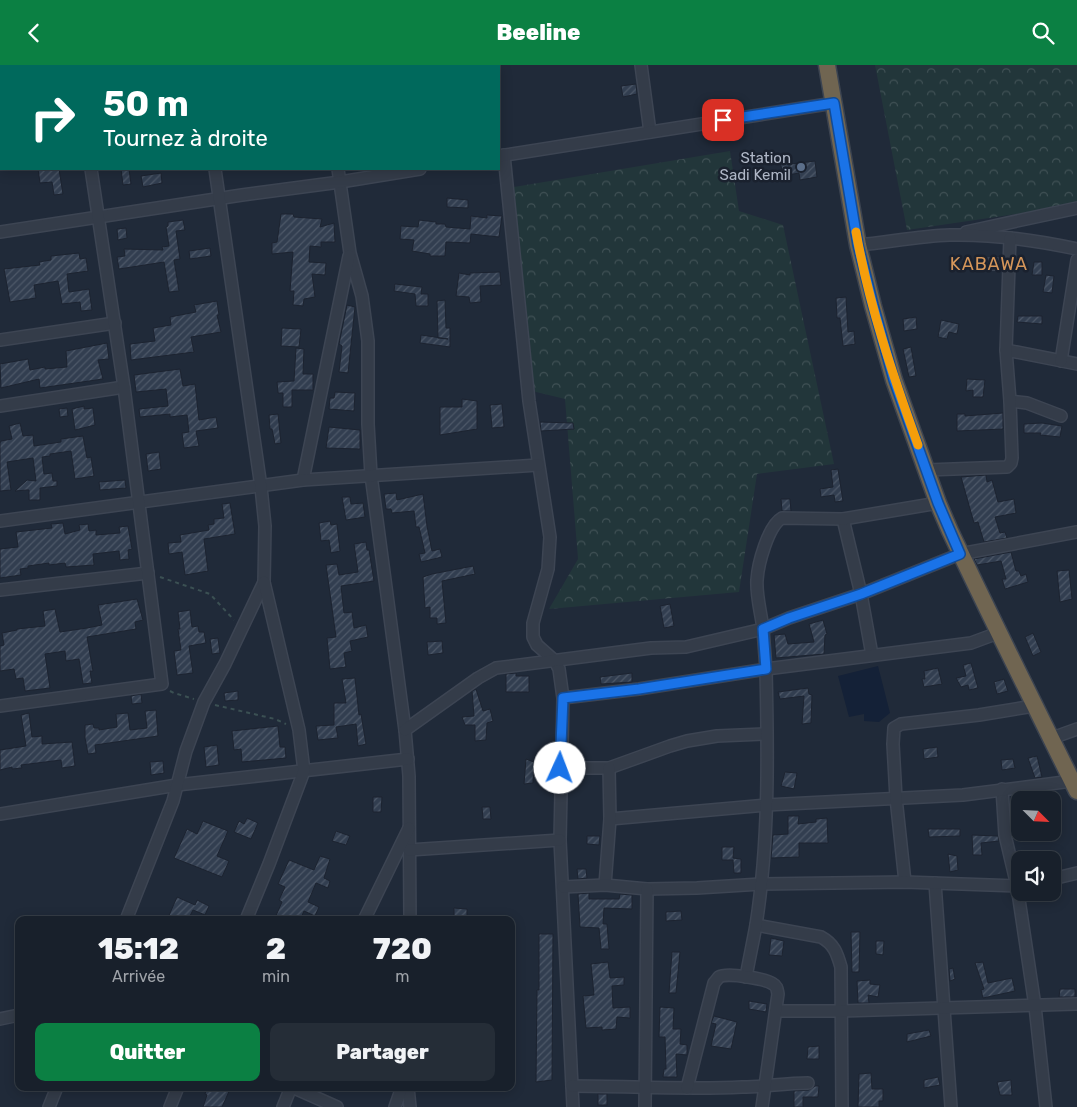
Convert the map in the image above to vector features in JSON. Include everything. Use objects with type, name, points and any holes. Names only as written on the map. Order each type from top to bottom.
[{"type":"highway","points":[[827,65],[858,245],[894,380],[938,503],[960,554],[1075,786]]},
{"type":"street","points":[[641,65],[650,132]]},
{"type":"street","points":[[573,1107],[560,840],[560,768],[563,698],[556,661],[537,645],[533,637],[533,623],[548,569],[550,537],[527,382],[501,155],[834,103]]},
{"type":"street","points":[[0,707],[162,684],[140,503],[91,170]]},
{"type":"street","points":[[215,170],[265,527],[264,582],[299,730],[304,771],[248,916]]},
{"type":"street","points":[[338,170],[350,253],[362,296],[368,341],[368,424],[371,475],[408,759],[410,916]]},
{"type":"street","points":[[0,232],[414,170]]},
{"type":"street","points":[[858,245],[950,235],[1077,208]]},
{"type":"street","points":[[950,235],[1010,238],[1077,249]]},
{"type":"street","points":[[927,470],[1007,467],[1011,463],[1010,401],[1006,350],[1010,238]]},
{"type":"street","points":[[303,480],[350,253]]},
{"type":"street","points":[[1062,361],[1077,260]]},
{"type":"street","points":[[990,263],[1009,264]]},
{"type":"street","points":[[0,340],[115,323]]},
{"type":"street","points":[[1006,350],[1077,365]]},
{"type":"street","points":[[0,407],[124,387]]},
{"type":"street","points":[[1010,401],[1027,403],[1061,416]]},
{"type":"street","points":[[0,521],[303,480],[538,465]]},
{"type":"street","points":[[746,977],[756,925],[761,884],[766,805],[766,669],[757,579],[765,544],[776,521],[782,518],[843,519],[938,503]]},
{"type":"street","points":[[843,519],[861,594],[872,655]]},
{"type":"street","points":[[405,730],[478,678],[496,669],[651,649],[686,647],[763,629],[789,618],[861,594],[960,554],[1077,532]]},
{"type":"street","points":[[0,590],[148,573]]},
{"type":"street","points":[[128,916],[173,801],[186,751],[204,702],[264,582]]},
{"type":"street","points":[[563,698],[639,689],[766,669],[971,643],[998,633]]},
{"type":"street","points":[[905,882],[896,798],[894,728],[901,724],[979,715],[1034,706]]},
{"type":"street","points":[[1052,738],[1077,729]]},
{"type":"street","points":[[560,768],[609,769],[687,741],[717,736],[766,734]]},
{"type":"street","points":[[0,814],[177,785],[408,759]]},
{"type":"street","points":[[605,885],[610,819],[609,769]]},
{"type":"street","points":[[610,819],[766,805],[962,795],[1002,789],[1075,786]]},
{"type":"street","points":[[1002,789],[1005,835],[1011,857]]},
{"type":"street","points":[[366,916],[410,824]]},
{"type":"street","points":[[410,850],[560,840]]},
{"type":"street","points":[[1061,877],[1077,873]]},
{"type":"street","points":[[563,887],[605,885],[646,889],[704,888],[761,884],[905,882],[1011,886]]},
{"type":"street","points":[[935,883],[951,1107]]},
{"type":"street","points":[[645,1107],[646,889]]},
{"type":"street","points":[[1021,901],[1046,1107]]},
{"type":"street","points":[[756,925],[821,937],[830,941],[836,950],[841,967],[842,1107]]},
{"type":"street","points":[[687,1088],[714,983],[719,977],[726,975],[766,981],[773,983],[777,987],[778,994],[762,1107]]},
{"type":"street","points":[[776,1011],[841,1011],[1077,1004]]},
{"type":"street","points":[[0,1019],[15,1016]]},
{"type":"street","points":[[572,1086],[687,1088],[808,1083]]},
{"type":"street","points":[[49,1107],[55,1091]]},
{"type":"street","points":[[170,1107],[176,1091]]},
{"type":"street","points":[[283,1107],[290,1091]]},
{"type":"street","points":[[301,1091],[337,1107]]},
{"type":"street","points":[[395,1107],[401,1091]]},
{"type":"street","points":[[408,1091],[410,1107]]},
{"type":"path","points":[[148,573],[210,594],[242,629]]},
{"type":"path","points":[[162,684],[174,693],[275,719],[299,730]]},
{"type":"green space","points":[[875,65],[1077,65],[1077,205],[907,230]]},
{"type":"green space","points":[[730,151],[739,211],[783,225],[834,464],[757,474],[739,592],[549,609],[578,559],[565,399],[528,390],[514,187]]},
{"type":"water","points":[[878,666],[890,713],[879,722],[864,721],[864,714],[849,717],[838,676]]},
{"type":"building","points":[[636,84],[637,94],[623,97],[621,86]]},
{"type":"building","points":[[791,159],[791,164],[815,161],[817,177],[800,180],[799,173],[783,176],[780,161]]},
{"type":"building","points":[[38,170],[59,170],[63,194],[54,195],[52,182],[40,183]]},
{"type":"building","points":[[121,170],[129,170],[131,184],[123,185]]},
{"type":"building","points":[[161,173],[162,183],[143,187],[141,176]]},
{"type":"building","points":[[447,198],[468,200],[468,208],[447,207]]},
{"type":"building","points":[[281,214],[322,219],[320,227],[334,223],[335,242],[321,242],[321,247],[310,246],[309,262],[326,263],[325,275],[312,274],[315,297],[304,299],[303,306],[293,305],[294,291],[290,291],[293,252],[272,254],[272,243],[277,242]]},
{"type":"building","points":[[487,215],[502,216],[499,237],[471,234],[470,243],[446,242],[445,256],[430,256],[430,254],[412,251],[414,240],[400,239],[401,226],[418,227],[419,220],[445,224],[446,227],[470,229],[471,216],[487,218]]},
{"type":"building","points":[[183,220],[185,230],[176,231],[180,259],[174,260],[179,291],[169,292],[164,262],[119,269],[117,257],[125,256],[124,249],[163,250],[162,247],[169,246],[166,227],[168,222]]},
{"type":"building","points":[[126,228],[127,238],[118,240],[117,229]]},
{"type":"building","points":[[210,248],[211,256],[190,259],[189,251]]},
{"type":"building","points":[[79,253],[80,259],[86,258],[88,271],[67,274],[69,292],[89,289],[92,310],[81,311],[80,302],[62,304],[58,281],[34,285],[36,298],[10,302],[4,269],[40,265],[39,262],[51,260],[51,256]]},
{"type":"building","points":[[1034,262],[1042,262],[1042,275],[1032,275]]},
{"type":"building","points":[[500,272],[501,285],[480,286],[481,302],[470,303],[469,297],[456,296],[459,273],[470,275],[470,273]]},
{"type":"building","points":[[1046,275],[1054,276],[1052,293],[1043,292]]},
{"type":"building","points":[[395,284],[422,287],[421,294],[428,294],[428,306],[416,306],[415,294],[394,291]]},
{"type":"building","points":[[846,297],[848,332],[854,331],[855,344],[843,346],[840,318],[837,318],[836,298]]},
{"type":"building","points":[[445,300],[446,328],[450,328],[450,347],[420,343],[421,335],[438,338],[437,301]]},
{"type":"building","points":[[217,301],[219,315],[217,315],[221,332],[191,337],[194,352],[131,360],[130,344],[155,341],[153,328],[171,325],[170,317],[196,312],[194,305]]},
{"type":"building","points":[[347,305],[355,307],[348,373],[339,372],[342,346],[339,344]]},
{"type":"building","points":[[1018,316],[1042,316],[1042,324],[1017,322]]},
{"type":"building","points":[[916,317],[917,329],[904,331],[903,319]]},
{"type":"building","points":[[941,320],[959,324],[957,334],[949,332],[947,339],[938,337]]},
{"type":"building","points":[[282,328],[301,329],[299,347],[281,346]]},
{"type":"building","points":[[107,343],[109,359],[98,360],[103,379],[40,388],[39,379],[1,388],[0,364],[28,359],[30,370],[45,367],[45,369],[67,367],[66,351]]},
{"type":"building","points":[[911,347],[916,376],[909,377],[903,349]]},
{"type":"building","points":[[296,348],[304,349],[303,374],[313,374],[313,390],[292,390],[292,407],[283,407],[283,393],[278,393],[277,382],[294,381]]},
{"type":"building","points":[[180,369],[183,386],[195,384],[199,420],[216,417],[218,428],[196,431],[199,446],[184,448],[182,433],[189,432],[187,415],[170,417],[170,414],[140,417],[139,409],[168,406],[166,389],[136,392],[134,375]]},
{"type":"building","points":[[967,379],[985,380],[983,397],[973,397],[973,390],[966,391]]},
{"type":"building","points":[[335,392],[355,393],[354,411],[329,409],[330,398],[334,398]]},
{"type":"building","points":[[462,399],[477,401],[477,429],[440,435],[440,407],[462,407]]},
{"type":"building","points":[[502,404],[504,427],[492,428],[490,405]]},
{"type":"building","points":[[84,406],[84,409],[93,408],[95,425],[75,430],[72,409]]},
{"type":"building","points":[[67,408],[68,416],[60,417],[59,409]]},
{"type":"building","points":[[1003,413],[1003,429],[957,431],[957,414],[965,414],[965,416]]},
{"type":"building","points":[[278,414],[281,443],[275,444],[272,429],[270,429],[269,415]]},
{"type":"building","points":[[540,422],[573,423],[574,429],[541,431]]},
{"type":"building","points":[[20,423],[23,436],[33,435],[34,446],[83,436],[87,458],[91,457],[94,476],[75,479],[71,451],[50,454],[50,456],[42,457],[44,474],[52,473],[53,481],[57,481],[57,486],[40,488],[40,500],[29,500],[29,490],[15,491],[27,480],[36,481],[33,458],[7,462],[11,490],[0,491],[0,443],[1,441],[12,439],[9,426]]},
{"type":"building","points":[[1042,423],[1062,426],[1060,437],[1040,435],[1041,433],[1024,433],[1024,424]]},
{"type":"building","points":[[329,427],[360,430],[360,449],[326,448]]},
{"type":"building","points":[[159,452],[161,469],[148,471],[146,454]]},
{"type":"building","points":[[838,469],[843,501],[835,502],[834,495],[821,497],[820,489],[833,487],[831,470]]},
{"type":"building","points":[[986,475],[987,482],[992,480],[998,502],[1014,499],[1016,513],[995,517],[1000,533],[1005,532],[1007,538],[984,542],[978,522],[974,523],[961,477]]},
{"type":"building","points":[[125,480],[126,488],[100,490],[99,482]]},
{"type":"building","points":[[396,493],[397,500],[423,494],[432,551],[440,549],[442,557],[421,562],[419,554],[425,553],[419,527],[416,527],[414,511],[392,513],[391,509],[386,509],[384,494]]},
{"type":"building","points":[[342,497],[350,497],[351,504],[363,503],[365,517],[346,520]]},
{"type":"building","points":[[781,499],[790,499],[791,511],[782,511]]},
{"type":"building","points":[[230,503],[235,534],[204,539],[208,571],[185,575],[182,552],[169,554],[168,543],[181,542],[180,535],[209,530],[208,525],[214,524],[214,519],[224,518],[222,504]]},
{"type":"building","points":[[330,521],[331,525],[337,524],[340,551],[331,553],[329,540],[321,541],[319,523]]},
{"type":"building","points":[[63,523],[65,534],[80,530],[79,525],[88,524],[89,531],[96,530],[96,535],[120,533],[119,527],[128,526],[132,549],[128,550],[129,559],[120,560],[119,551],[93,554],[94,565],[66,567],[65,563],[49,565],[49,563],[20,569],[21,575],[0,578],[0,549],[18,547],[16,532],[52,528],[51,524]]},
{"type":"building","points":[[366,542],[374,581],[341,586],[344,613],[352,612],[354,628],[366,625],[368,637],[350,641],[352,651],[344,653],[346,667],[330,669],[327,638],[336,637],[326,565],[337,564],[339,575],[358,572],[354,544]]},
{"type":"building","points":[[1011,552],[1016,571],[1019,571],[1021,576],[1026,574],[1028,582],[1005,589],[1002,579],[1006,579],[1001,561],[977,565],[974,559]]},
{"type":"building","points":[[473,566],[475,574],[442,581],[446,623],[437,624],[437,618],[430,618],[430,607],[425,608],[423,577]]},
{"type":"building","points":[[1069,570],[1072,599],[1060,602],[1057,571]]},
{"type":"building","points":[[137,599],[143,620],[135,622],[136,629],[87,637],[93,671],[90,671],[92,683],[83,684],[79,659],[66,661],[65,651],[45,654],[50,688],[25,691],[23,678],[16,679],[14,669],[0,671],[0,646],[4,645],[2,633],[17,629],[45,626],[43,611],[55,609],[60,632],[102,625],[98,605]]},
{"type":"building","points":[[670,604],[674,626],[664,628],[660,606]]},
{"type":"building","points":[[190,610],[192,627],[198,626],[199,632],[204,632],[206,643],[189,646],[193,673],[177,675],[174,651],[181,650],[178,612]]},
{"type":"building","points":[[823,620],[827,634],[825,635],[824,654],[776,658],[774,635],[785,634],[788,644],[814,642],[809,624]]},
{"type":"building","points":[[1033,633],[1041,652],[1033,656],[1025,637]]},
{"type":"building","points":[[218,638],[220,653],[212,654],[210,639]]},
{"type":"building","points":[[442,641],[443,653],[428,655],[427,642]]},
{"type":"building","points":[[971,663],[978,688],[969,690],[968,685],[961,687],[956,678],[966,676],[963,665]]},
{"type":"building","points":[[938,668],[942,684],[924,687],[922,679],[925,679],[924,671]]},
{"type":"building","points":[[516,673],[516,676],[529,676],[529,692],[506,692],[506,674]]},
{"type":"building","points":[[632,673],[632,682],[601,684],[600,677]]},
{"type":"building","points":[[355,678],[359,715],[361,714],[366,744],[358,746],[356,724],[336,727],[338,738],[318,740],[316,726],[334,725],[334,703],[346,703],[342,679]]},
{"type":"building","points":[[1004,679],[1008,691],[997,694],[994,682]]},
{"type":"building","points":[[808,688],[809,694],[812,695],[811,723],[802,724],[804,696],[780,699],[778,692]]},
{"type":"building","points":[[476,689],[483,711],[490,709],[493,721],[487,723],[486,740],[475,741],[475,725],[465,725],[462,717],[474,716],[472,691]]},
{"type":"building","points":[[238,691],[238,700],[225,701],[224,693]]},
{"type":"building","points":[[141,694],[142,703],[132,704],[131,696]]},
{"type":"building","points":[[156,710],[158,736],[95,745],[96,753],[88,754],[85,725],[93,724],[94,728],[99,728],[99,730],[117,727],[116,714],[128,713],[130,730],[147,728],[145,711]]},
{"type":"building","points":[[29,713],[32,737],[42,736],[42,744],[72,742],[75,766],[62,768],[61,760],[21,765],[22,768],[12,769],[12,767],[0,770],[0,750],[26,746],[21,715]]},
{"type":"building","points":[[278,726],[280,747],[285,747],[286,758],[242,762],[241,749],[234,750],[232,731]]},
{"type":"building","points":[[217,745],[219,765],[206,767],[204,747]]},
{"type":"building","points":[[937,747],[938,757],[924,759],[923,749]]},
{"type":"building","points":[[1037,756],[1042,777],[1035,778],[1028,758]]},
{"type":"building","points":[[526,759],[534,762],[533,783],[524,784]]},
{"type":"building","points":[[1013,759],[1015,768],[1002,770],[1001,760]]},
{"type":"building","points":[[163,761],[164,773],[151,775],[150,762]]},
{"type":"building","points":[[785,772],[797,773],[794,789],[781,786]]},
{"type":"building","points":[[373,797],[382,797],[381,812],[373,812]]},
{"type":"building","points":[[482,807],[490,807],[491,819],[483,819]]},
{"type":"building","points":[[788,816],[799,816],[798,824],[816,822],[816,819],[827,818],[828,843],[799,843],[799,857],[771,858],[773,835],[788,834]]},
{"type":"building","points":[[247,818],[258,823],[251,839],[234,832],[239,821],[244,824]]},
{"type":"building","points":[[203,821],[228,831],[217,856],[229,861],[222,877],[174,858],[187,829],[197,834]]},
{"type":"building","points":[[928,829],[960,829],[960,836],[929,837]]},
{"type":"building","points":[[336,831],[350,836],[346,845],[332,841]]},
{"type":"building","points":[[972,835],[998,836],[999,841],[981,843],[982,855],[973,855]]},
{"type":"building","points":[[587,836],[600,836],[599,845],[587,844]]},
{"type":"building","points":[[722,847],[734,847],[733,858],[741,859],[741,873],[734,873],[733,860],[722,860]]},
{"type":"building","points":[[948,854],[957,856],[958,870],[950,872]]},
{"type":"building","points":[[320,856],[330,859],[324,878],[330,881],[328,888],[316,883],[308,902],[319,907],[315,916],[304,911],[302,916],[276,916],[282,902],[279,900],[285,887],[278,884],[289,860],[314,870]]},
{"type":"building","points":[[577,869],[586,869],[587,878],[578,879]]},
{"type":"building","points":[[589,893],[589,899],[619,899],[620,894],[632,895],[632,909],[604,908],[603,924],[607,924],[609,949],[601,949],[599,928],[580,927],[578,894]]},
{"type":"building","points":[[177,897],[195,905],[197,900],[209,906],[205,915],[193,910],[190,916],[169,916]]},
{"type":"building","points":[[454,908],[467,909],[467,916],[454,916]]},
{"type":"building","points":[[681,911],[682,920],[666,921],[666,912]]},
{"type":"building","points":[[851,932],[860,932],[859,972],[852,972]]},
{"type":"building","points":[[539,934],[553,934],[552,1080],[536,1082],[537,990],[539,990]]},
{"type":"building","points":[[771,938],[784,941],[782,956],[769,955]]},
{"type":"building","points":[[876,941],[884,941],[883,955],[876,954]]},
{"type":"building","points":[[672,952],[680,952],[676,993],[669,993]]},
{"type":"building","points":[[608,962],[610,978],[624,977],[624,985],[612,986],[613,1008],[630,1007],[630,1018],[617,1017],[616,1029],[602,1030],[602,1027],[586,1028],[583,996],[594,995],[591,964]]},
{"type":"building","points":[[983,962],[988,983],[1012,978],[1015,991],[983,998],[981,990],[984,989],[975,963]]},
{"type":"building","points":[[953,968],[955,979],[950,981],[949,969]]},
{"type":"building","points":[[870,980],[870,984],[880,985],[878,997],[868,995],[869,1003],[858,1003],[857,981]]},
{"type":"building","points":[[1060,989],[1075,989],[1075,997],[1059,997]]},
{"type":"building","points":[[749,1001],[767,1004],[766,1012],[749,1009]]},
{"type":"building","points":[[660,1007],[674,1008],[673,1029],[681,1029],[680,1044],[687,1045],[687,1055],[676,1054],[677,1077],[663,1077],[664,1069],[666,1069],[665,1037],[659,1037]]},
{"type":"building","points":[[714,1016],[737,1022],[731,1049],[711,1046],[716,1024],[711,1023]]},
{"type":"building","points":[[929,1030],[931,1036],[907,1042],[907,1034]]},
{"type":"building","points":[[819,1046],[819,1059],[807,1059],[808,1047]]},
{"type":"building","points":[[871,1073],[872,1089],[883,1089],[883,1101],[879,1101],[879,1107],[858,1107],[859,1074]]},
{"type":"building","points":[[938,1077],[940,1085],[924,1088],[924,1080]]},
{"type":"building","points":[[1011,1080],[1012,1095],[1000,1095],[997,1082]]},
{"type":"building","points":[[819,1086],[818,1097],[803,1097],[803,1107],[794,1107],[794,1091],[809,1090]]},
{"type":"building","points":[[206,1091],[229,1091],[222,1107],[203,1107],[207,1095],[205,1094]]},
{"type":"building","points":[[598,1094],[607,1094],[607,1105],[598,1105]]},
{"type":"slow traffic","points":[[856,232],[873,305],[894,380],[918,445]]},
{"type":"place","name":"Station Sadi Kemil","points":[[801,167]]},
{"type":"district","name":"KABAWA","points":[[989,264]]},
{"type":"route","points":[[560,768],[563,698],[639,689],[766,669],[763,629],[789,618],[861,594],[960,554],[938,503],[894,380],[873,305],[858,245],[834,103],[723,120]]}]
